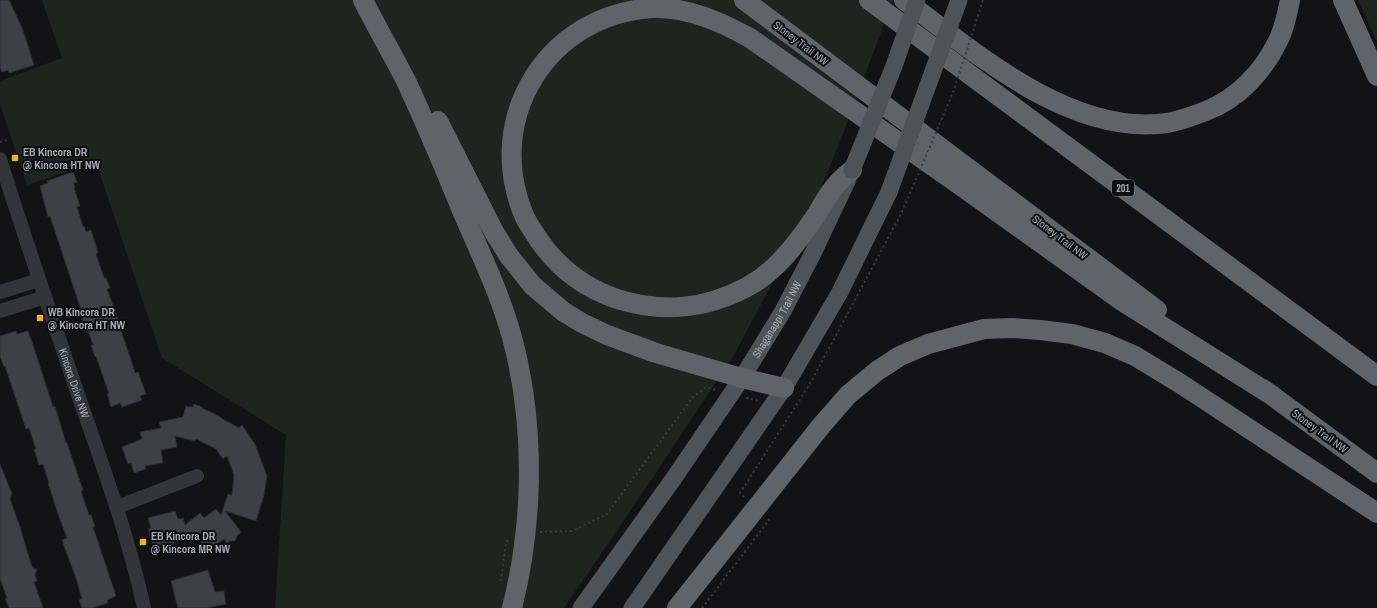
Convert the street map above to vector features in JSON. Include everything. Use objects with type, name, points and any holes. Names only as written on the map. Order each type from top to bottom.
[{"type":"highway","points":[[363,0],[406,81],[433,140],[503,309],[515,349],[528,432],[529,486],[525,532],[516,592],[512,608]]},
{"type":"highway","points":[[368,0],[409,66],[458,158],[494,232],[509,256],[533,286],[564,312],[582,323],[607,335],[737,386],[784,388]]},
{"type":"highway","name":"Stoney Trail NW","points":[[744,0],[1377,473]]},
{"type":"highway","name":"201","points":[[868,0],[1377,376]]},
{"type":"highway","points":[[904,0],[1018,83],[1055,101],[1104,120],[1130,124],[1157,124],[1182,120],[1215,107],[1233,97],[1265,64],[1277,43],[1285,22],[1290,0]]},
{"type":"highway","points":[[1343,0],[1377,76]]},
{"type":"highway","points":[[852,170],[836,184],[796,244],[763,276],[748,286],[714,301],[677,308],[658,308],[632,303],[591,289],[571,275],[552,257],[539,241],[523,215],[511,168],[516,118],[524,95],[534,76],[556,48],[573,35],[597,21],[626,12],[655,8],[681,11],[706,17],[750,38],[1122,301],[1273,396]]},
{"type":"highway","points":[[677,608],[821,426],[848,396],[877,372],[900,356],[928,344],[984,329],[1013,328],[1072,334],[1105,343],[1135,356],[1194,392],[1377,513]]},
{"type":"main road","name":"Shaganappi Trail NW","points":[[580,608],[674,478],[737,386],[783,311],[814,251],[852,170],[894,66],[917,0]]},
{"type":"main road","points":[[632,608],[773,405],[840,292],[889,192],[960,0]]},
{"type":"street","name":"Kincora Drive NW","points":[[0,159],[39,280],[117,507],[139,584],[144,608]]},
{"type":"street","points":[[0,292],[39,280]]},
{"type":"street","points":[[0,311],[45,297]]},
{"type":"street","points":[[117,507],[197,476]]},
{"type":"path","points":[[702,608],[769,520],[757,507],[740,494],[811,382],[902,212],[954,90],[983,0]]},
{"type":"path","points":[[0,142],[7,140]]},
{"type":"path","points":[[500,586],[506,543],[515,530],[525,532],[572,532],[607,514],[692,398],[706,387],[737,386],[773,405],[793,411]]},
{"type":"shaded area","points":[[42,0],[893,0],[843,134],[815,203],[735,353],[656,473],[564,608],[275,608],[286,435],[162,358],[96,162],[27,185],[0,104],[0,81],[62,58]]},
{"type":"shaded area","points":[[1358,0],[1377,0],[1377,42]]},
{"type":"building","points":[[0,0],[9,0],[23,30],[34,65],[9,73],[8,70],[2,72],[0,66]]},
{"type":"building","points":[[73,172],[77,182],[74,183],[74,188],[80,206],[77,207],[83,227],[84,226],[86,232],[91,230],[98,253],[96,254],[104,278],[106,278],[110,288],[107,289],[135,373],[138,372],[146,394],[140,396],[142,400],[122,407],[120,403],[111,407],[107,394],[109,394],[91,345],[93,345],[85,321],[83,322],[79,310],[81,310],[50,216],[48,217],[40,186],[48,183],[47,181]]},
{"type":"building","points":[[16,331],[17,334],[28,331],[53,407],[55,406],[66,443],[83,490],[81,491],[89,515],[91,515],[95,526],[93,527],[116,596],[107,600],[108,603],[92,608],[82,608],[79,600],[82,599],[77,581],[62,540],[67,538],[43,464],[39,465],[34,449],[36,449],[29,428],[26,429],[5,366],[4,367],[0,356],[0,336]]},
{"type":"building","points":[[194,404],[221,417],[239,428],[242,425],[255,444],[267,476],[264,495],[256,521],[225,511],[241,532],[235,541],[230,541],[227,543],[224,539],[208,551],[196,536],[171,544],[172,546],[156,553],[148,529],[151,528],[148,518],[175,511],[178,519],[183,518],[185,525],[200,513],[204,518],[216,509],[221,515],[228,494],[232,495],[234,475],[227,456],[223,459],[216,449],[196,439],[195,441],[175,436],[177,447],[161,450],[163,463],[145,466],[146,469],[134,473],[131,463],[128,464],[122,447],[142,439],[140,432],[161,428],[159,422],[183,417],[186,406],[193,407]]},
{"type":"building","points":[[0,464],[12,494],[10,499],[32,567],[37,570],[35,574],[37,581],[34,582],[43,608],[9,608],[5,598],[7,598],[0,578]]},
{"type":"building","points":[[208,570],[215,592],[224,591],[226,604],[207,608],[178,608],[171,581]]},
{"type":"place","name":"EB Kincora DR @ Kincora HT NW","points":[[15,158]]},
{"type":"place","name":"WB Kincora DR @ Kincora HT NW","points":[[40,318]]},
{"type":"place","name":"EB Kincora DR @ Kincora MR NW","points":[[143,542]]}]
